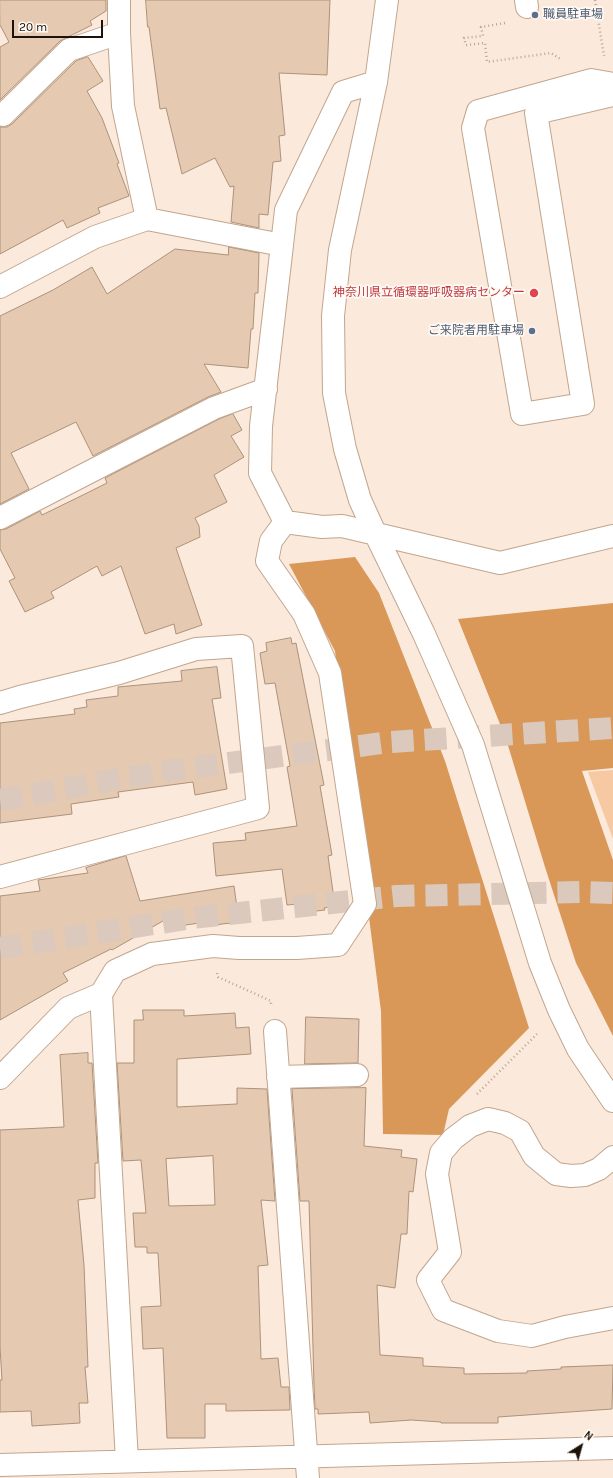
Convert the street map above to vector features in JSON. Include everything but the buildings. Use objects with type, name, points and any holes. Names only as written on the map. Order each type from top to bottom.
[{"type":"street","points":[[119,0],[119,33],[123,106],[146,219]]},
{"type":"street","points":[[387,0],[376,82],[340,250],[333,316],[334,393],[345,449],[360,500],[374,533],[424,634],[473,745],[540,963],[558,1010],[578,1049],[613,1101]]},
{"type":"street","points":[[3,115],[69,50],[119,33]]},
{"type":"street","points":[[534,105],[591,80],[613,84]]},
{"type":"street","points":[[286,522],[260,473],[261,426],[286,210],[343,92],[376,82]]},
{"type":"street","points":[[534,105],[583,404],[522,414],[473,128],[478,111],[613,95]]},
{"type":"street","points":[[0,287],[95,237],[146,219],[282,245]]},
{"type":"street","points":[[0,518],[214,408],[266,389]]},
{"type":"street","points":[[286,522],[322,527],[342,526],[500,563],[613,536]]},
{"type":"street","points":[[127,1461],[101,994],[115,971],[152,954],[213,946],[239,948],[297,948],[338,945],[365,904],[330,673],[304,614],[267,561],[271,541],[286,522]]},
{"type":"street","points":[[0,703],[20,696],[119,673],[196,649],[242,646],[258,808],[0,877]]},
{"type":"street","points":[[0,1078],[68,1008],[101,994]]},
{"type":"street","points":[[275,1031],[308,1478]]},
{"type":"street","points":[[278,1077],[357,1075]]},
{"type":"street","points":[[613,1157],[599,1169],[585,1175],[571,1176],[556,1174],[534,1156],[520,1131],[505,1123],[488,1119],[470,1126],[452,1139],[441,1153],[437,1174],[450,1252],[428,1280],[443,1310],[498,1330],[532,1336],[565,1327],[613,1318]]},
{"type":"street","points":[[0,1465],[613,1448]]},
{"type":"path","points":[[595,0],[604,56],[608,56]]},
{"type":"path","points":[[483,36],[464,38],[466,45],[485,43],[488,62],[551,53],[565,62]]},
{"type":"path","points":[[218,977],[271,1001]]},
{"type":"path","points":[[476,1094],[538,1034]]},
{"type":"shaded area","points":[[355,557],[379,593],[445,761],[529,1028],[449,1109],[443,1135],[383,1134],[381,1011],[335,651],[289,564]]},
{"type":"shaded area","points":[[613,603],[613,768],[582,771],[613,860],[613,1036],[576,963],[506,739],[458,619]]},
{"type":"shaded area","points":[[613,770],[613,839],[588,772]]},
{"type":"tunnel","points":[[0,800],[159,772],[390,742],[613,728]]},
{"type":"tunnel","points":[[0,948],[192,918],[397,896],[582,892],[613,893]]},
{"type":"place","name":"職員駐車場","points":[[535,15]]},
{"type":"place","name":"神奈川県立循環器呼吸器病センター","points":[[534,293]]},
{"type":"place","name":"ご来院者用駐車場","points":[[532,331]]}]
